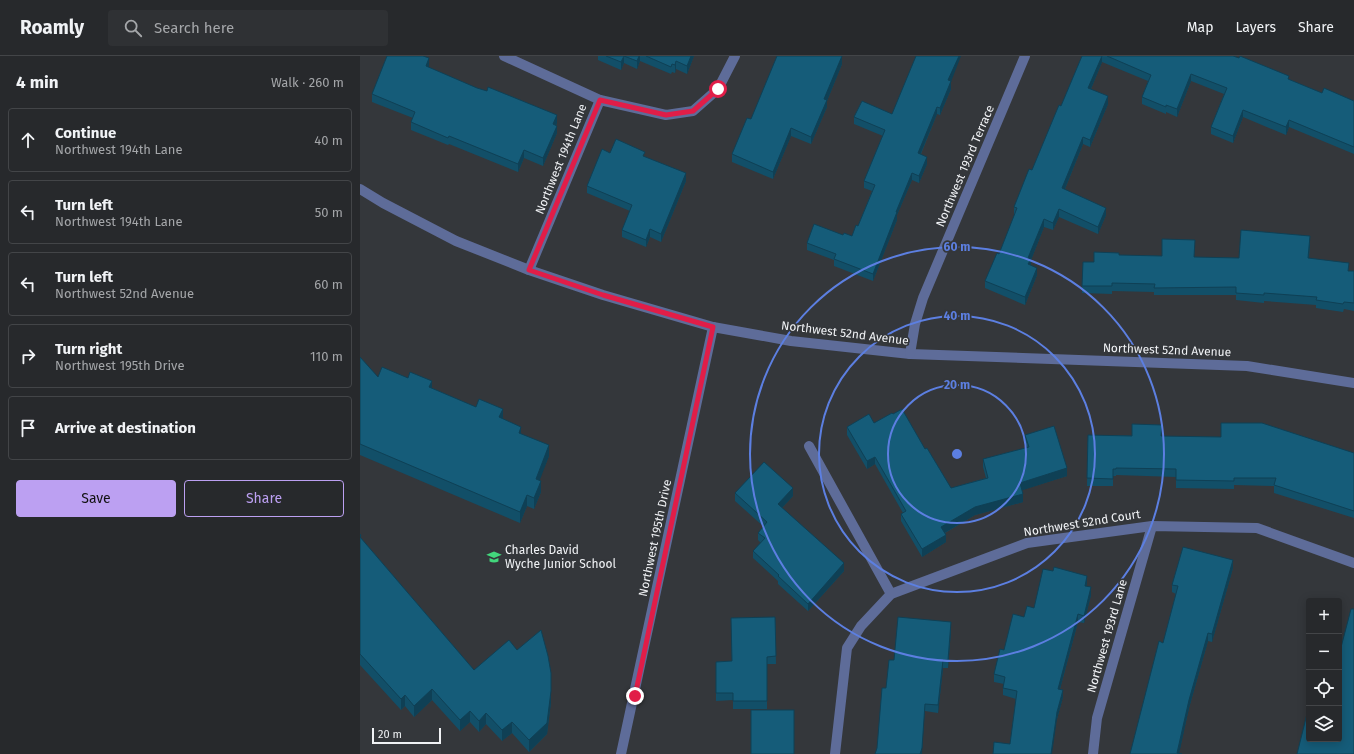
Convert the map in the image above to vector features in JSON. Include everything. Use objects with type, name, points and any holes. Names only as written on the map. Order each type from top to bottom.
[{"type":"street","points":[[504,56],[600,100]]},
{"type":"street","name":"Northwest 194th Lane","points":[[529,270],[600,100],[666,115],[693,111],[718,89],[735,56]]},
{"type":"street","name":"Northwest 193rd Terrace","points":[[910,354],[915,324],[923,298],[1025,56]]},
{"type":"street","name":"Northwest 52nd Avenue","points":[[360,189],[383,203],[456,240],[529,270],[603,295],[713,327],[791,341],[910,354],[1247,366],[1354,383]]},
{"type":"street","name":"Northwest 195th Drive","points":[[621,754],[713,327]]},
{"type":"street","points":[[809,446],[891,594],[861,626],[847,648],[834,754]]},
{"type":"street","name":"Northwest 52nd Court","points":[[891,594],[1028,543],[1152,526],[1257,528],[1354,563]]},
{"type":"street","name":"Northwest 193rd Lane","points":[[1093,754],[1097,718],[1152,526]]},
{"type":"building","points":[[387,56],[423,56],[429,58],[426,66],[477,88],[487,91],[488,87],[557,115],[553,124],[557,126],[543,158],[524,150],[518,164],[449,136],[448,138],[411,122],[415,112],[372,94]]},
{"type":"building","points":[[606,56],[624,56],[621,62]]},
{"type":"building","points":[[624,56],[639,56],[637,61]]},
{"type":"building","points":[[646,56],[691,56],[687,66],[676,61],[675,65],[672,64],[671,67]]},
{"type":"building","points":[[777,56],[842,56],[824,99],[827,100],[811,137],[791,128],[773,172],[732,154],[747,118],[751,119]]},
{"type":"building","points":[[916,56],[959,56],[948,80],[951,81],[940,108],[937,107],[918,153],[927,157],[919,176],[912,173],[873,274],[834,259],[836,254],[807,243],[814,224],[843,235],[844,233],[852,236],[856,225],[858,226],[875,185],[864,181],[885,130],[854,117],[862,101],[892,114]]},
{"type":"building","points":[[1082,56],[1102,56],[1088,88],[1108,96],[1090,140],[1083,137],[1062,188],[1106,208],[1098,227],[1059,209],[1053,223],[1044,219],[1028,258],[1031,259],[1028,264],[1037,268],[1025,297],[985,281],[997,253],[999,254],[1017,208],[1014,207],[1029,169],[1032,170],[1059,105],[1061,106]]},
{"type":"building","points":[[1107,56],[1233,56],[1239,58],[1240,56],[1289,76],[1288,79],[1322,93],[1324,88],[1354,101],[1354,147],[1289,120],[1286,127],[1243,110],[1233,136],[1211,127],[1227,88],[1191,74],[1177,109],[1166,105],[1166,107],[1142,97],[1151,75]]},
{"type":"building","points":[[616,139],[645,152],[643,156],[686,173],[661,234],[650,229],[646,240],[622,230],[632,205],[587,186],[602,149],[610,153]]},
{"type":"building","points":[[1241,230],[1310,236],[1308,258],[1349,263],[1348,271],[1354,271],[1354,303],[1344,302],[1343,304],[1316,300],[1317,297],[1264,293],[1264,295],[1236,293],[1236,287],[1154,288],[1155,284],[1112,283],[1112,286],[1082,286],[1083,262],[1094,262],[1094,252],[1119,253],[1119,255],[1162,256],[1162,239],[1195,240],[1194,257],[1239,258]]},
{"type":"building","points":[[360,357],[378,377],[382,367],[408,378],[410,372],[432,381],[429,387],[476,407],[479,399],[503,409],[499,417],[521,427],[519,433],[549,445],[536,479],[541,481],[534,498],[527,495],[520,512],[360,444]]},
{"type":"building","points":[[902,409],[925,449],[927,448],[951,488],[988,478],[983,459],[1029,447],[1025,435],[1054,426],[1067,468],[1020,483],[1023,494],[975,507],[941,527],[946,535],[922,549],[901,514],[906,511],[875,457],[867,461],[847,427],[869,414],[874,423]]},
{"type":"building","points":[[1221,423],[1262,423],[1354,453],[1354,511],[1274,485],[1276,478],[1234,478],[1234,481],[1176,480],[1176,469],[1116,468],[1113,469],[1113,479],[1087,478],[1088,435],[1132,436],[1132,424],[1162,425],[1161,436],[1221,437]]},
{"type":"building","points":[[764,462],[793,488],[778,504],[844,563],[808,604],[753,551],[765,538],[758,533],[767,522],[735,493]]},
{"type":"building","points":[[360,537],[474,670],[509,640],[517,650],[541,630],[551,673],[551,691],[547,723],[529,740],[512,722],[502,730],[486,713],[479,721],[470,711],[460,720],[432,689],[414,706],[405,695],[401,699],[360,654]]},
{"type":"building","points":[[1183,547],[1233,560],[1212,634],[1208,633],[1189,700],[1177,753],[1182,754],[1130,754],[1159,641],[1163,643],[1178,586],[1172,585]]},
{"type":"building","points":[[1054,567],[1087,576],[1085,586],[1091,587],[1084,616],[1078,614],[1058,689],[1063,690],[1057,712],[1051,754],[993,754],[994,742],[1010,744],[1017,691],[1003,688],[1005,677],[994,674],[1000,649],[1004,650],[1013,614],[1024,617],[1027,606],[1034,608],[1043,569],[1053,571]]},
{"type":"building","points":[[1351,609],[1354,609],[1354,754],[1297,754],[1306,718],[1306,742],[1342,742],[1342,644]]},
{"type":"building","points":[[775,617],[776,656],[767,657],[767,701],[733,701],[733,693],[716,693],[716,662],[732,661],[731,618]]},
{"type":"building","points":[[898,617],[951,622],[948,660],[943,660],[938,705],[925,704],[922,748],[920,754],[875,754],[877,748],[882,688],[886,688],[889,660],[894,660]]},
{"type":"building","points":[[751,710],[794,710],[794,754],[751,754]]},
{"type":"place","name":"Charles David Wyche Junior School","points":[[494,557]]},
{"type":"route","points":[[635,696],[713,327],[603,295],[529,270],[600,100],[666,115],[693,111],[718,89]]}]
